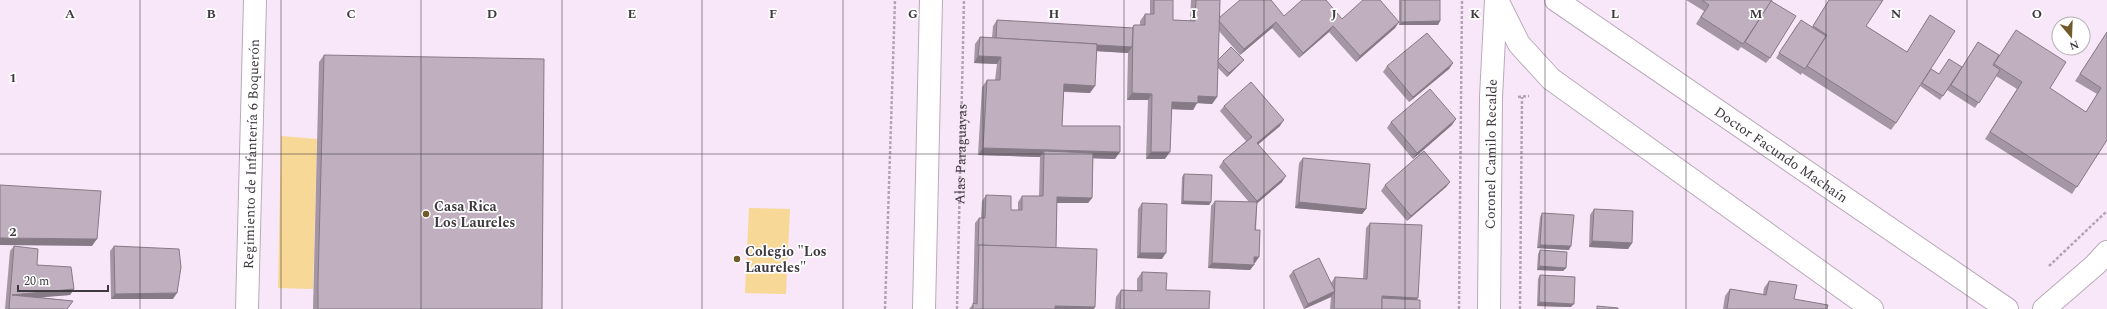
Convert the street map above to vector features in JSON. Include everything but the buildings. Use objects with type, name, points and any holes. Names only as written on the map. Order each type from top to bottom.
[{"type":"main road","name":"Regimiento de Infantería 6 Boquerón","points":[[247,309],[255,0]]},
{"type":"main road","points":[[924,309],[931,0]]},
{"type":"main road","points":[[1496,0],[1519,44],[1551,79],[1872,309]]},
{"type":"main road","name":"Coronel Camilo Recalde","points":[[1489,309],[1491,97],[1496,0]]},
{"type":"main road","name":"Doctor Facundo Machaín","points":[[1556,0],[2007,309]]},
{"type":"main road","points":[[2044,309],[2095,265],[2107,252]]},
{"type":"path","points":[[885,309],[895,0]]},
{"type":"path","name":"Alas Paraguayas","points":[[957,309],[964,0]]},
{"type":"path","points":[[1459,309],[1462,0]]},
{"type":"path","points":[[1520,309],[1522,97]]},
{"type":"shaded area","points":[[281,136],[317,139],[313,289],[278,288]]},
{"type":"shaded area","points":[[749,208],[790,209],[786,294],[745,293]]},
{"type":"place","name":"Casa Rica Los Laureles","points":[[426,214]]},
{"type":"place","name":"Colegio \"Los Laureles\"","points":[[737,259]]}]
